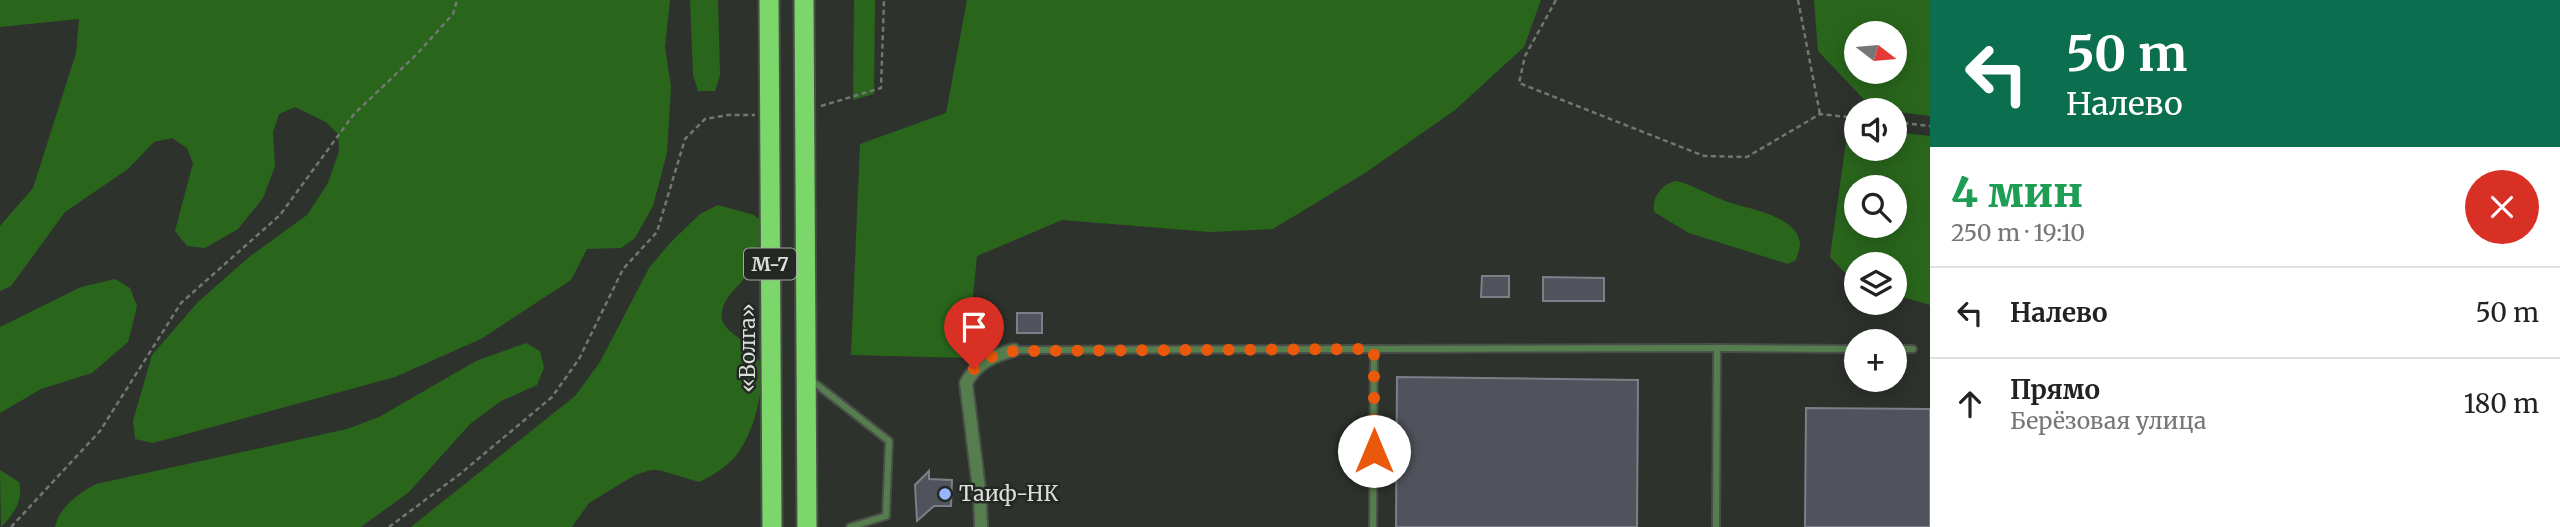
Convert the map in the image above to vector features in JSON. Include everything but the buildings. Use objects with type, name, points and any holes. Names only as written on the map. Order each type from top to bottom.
[{"type":"highway","name":"«Волга»","points":[[769,0],[772,527]]},
{"type":"highway","name":"М-7","points":[[804,0],[807,527]]},
{"type":"street","points":[[981,527],[980,497],[966,383],[974,369],[993,356],[1014,351]]},
{"type":"lane","points":[[1716,527],[1717,348]]},
{"type":"lane","points":[[1373,527],[1374,349]]},
{"type":"lane","points":[[1014,351],[1844,349]]},
{"type":"lane","points":[[1907,349],[1913,349]]},
{"type":"lane","points":[[806,376],[889,441],[886,516],[850,527]]},
{"type":"path","points":[[11,527],[100,430],[181,303],[280,215],[354,114],[444,24],[453,14],[457,0]]},
{"type":"path","points":[[804,111],[881,88],[884,0]]},
{"type":"path","points":[[1556,0],[1525,56],[1519,83],[1704,156],[1747,158],[1820,114],[1844,117]]},
{"type":"path","points":[[1798,0],[1820,114]]},
{"type":"path","points":[[389,527],[460,474],[552,397],[579,359],[623,269],[657,232],[685,139],[705,119],[728,115],[770,114]]},
{"type":"path","points":[[1907,123],[1930,126]]},
{"type":"green space","points":[[0,0],[670,0],[665,47],[671,87],[667,153],[653,206],[635,238],[621,248],[587,249],[571,280],[481,339],[395,377],[153,443],[135,439],[133,421],[152,355],[197,303],[249,257],[307,215],[328,183],[339,151],[338,134],[326,122],[295,107],[279,114],[273,132],[275,166],[263,198],[238,229],[205,248],[187,246],[175,231],[193,163],[187,148],[172,138],[154,142],[128,169],[65,212],[11,286],[0,291],[0,226],[33,188],[76,53],[79,19],[0,27]]},
{"type":"green space","points":[[690,0],[718,0],[720,75],[715,91],[698,91],[693,75]]},
{"type":"green space","points":[[854,0],[875,0],[874,94],[853,100]]},
{"type":"green space","points":[[967,0],[1541,0],[1524,47],[1455,110],[1365,173],[1273,229],[1210,232],[1062,220],[977,256],[967,358],[851,355],[860,144],[946,113]]},
{"type":"green space","points":[[1814,0],[1930,0],[1930,116],[1907,113],[1907,98],[1863,98],[1849,84],[1908,84],[1908,21],[1844,21],[1844,78],[1818,51]]},
{"type":"green space","points":[[1907,133],[1930,136],[1930,305],[1907,298],[1907,252],[1844,252],[1844,272],[1830,257],[1844,156],[1844,161],[1907,161]]},
{"type":"green space","points":[[1677,181],[1782,220],[1797,234],[1800,244],[1796,260],[1788,264],[1689,233],[1654,212],[1659,192]]},
{"type":"green space","points":[[718,205],[754,215],[760,220],[761,228],[754,260],[747,274],[727,299],[722,312],[722,319],[729,331],[753,350],[760,367],[760,394],[753,424],[734,458],[718,472],[699,482],[659,470],[635,475],[589,503],[572,527],[411,527],[575,396],[600,362],[649,268],[700,214]]},
{"type":"green space","points":[[115,279],[130,288],[137,306],[128,342],[92,373],[41,389],[0,413],[0,327],[81,287]]},
{"type":"green space","points":[[526,343],[540,351],[544,368],[537,385],[501,401],[470,424],[409,492],[361,527],[55,527],[65,507],[96,484],[347,429],[379,417],[476,361]]},
{"type":"green space","points":[[0,470],[19,482],[20,488],[16,507],[1,527]]},
{"type":"place","name":"Таиф-НК","points":[[945,494]]},
{"type":"route","points":[[974,369],[993,356],[1014,351],[1374,349],[1374,451]]}]
